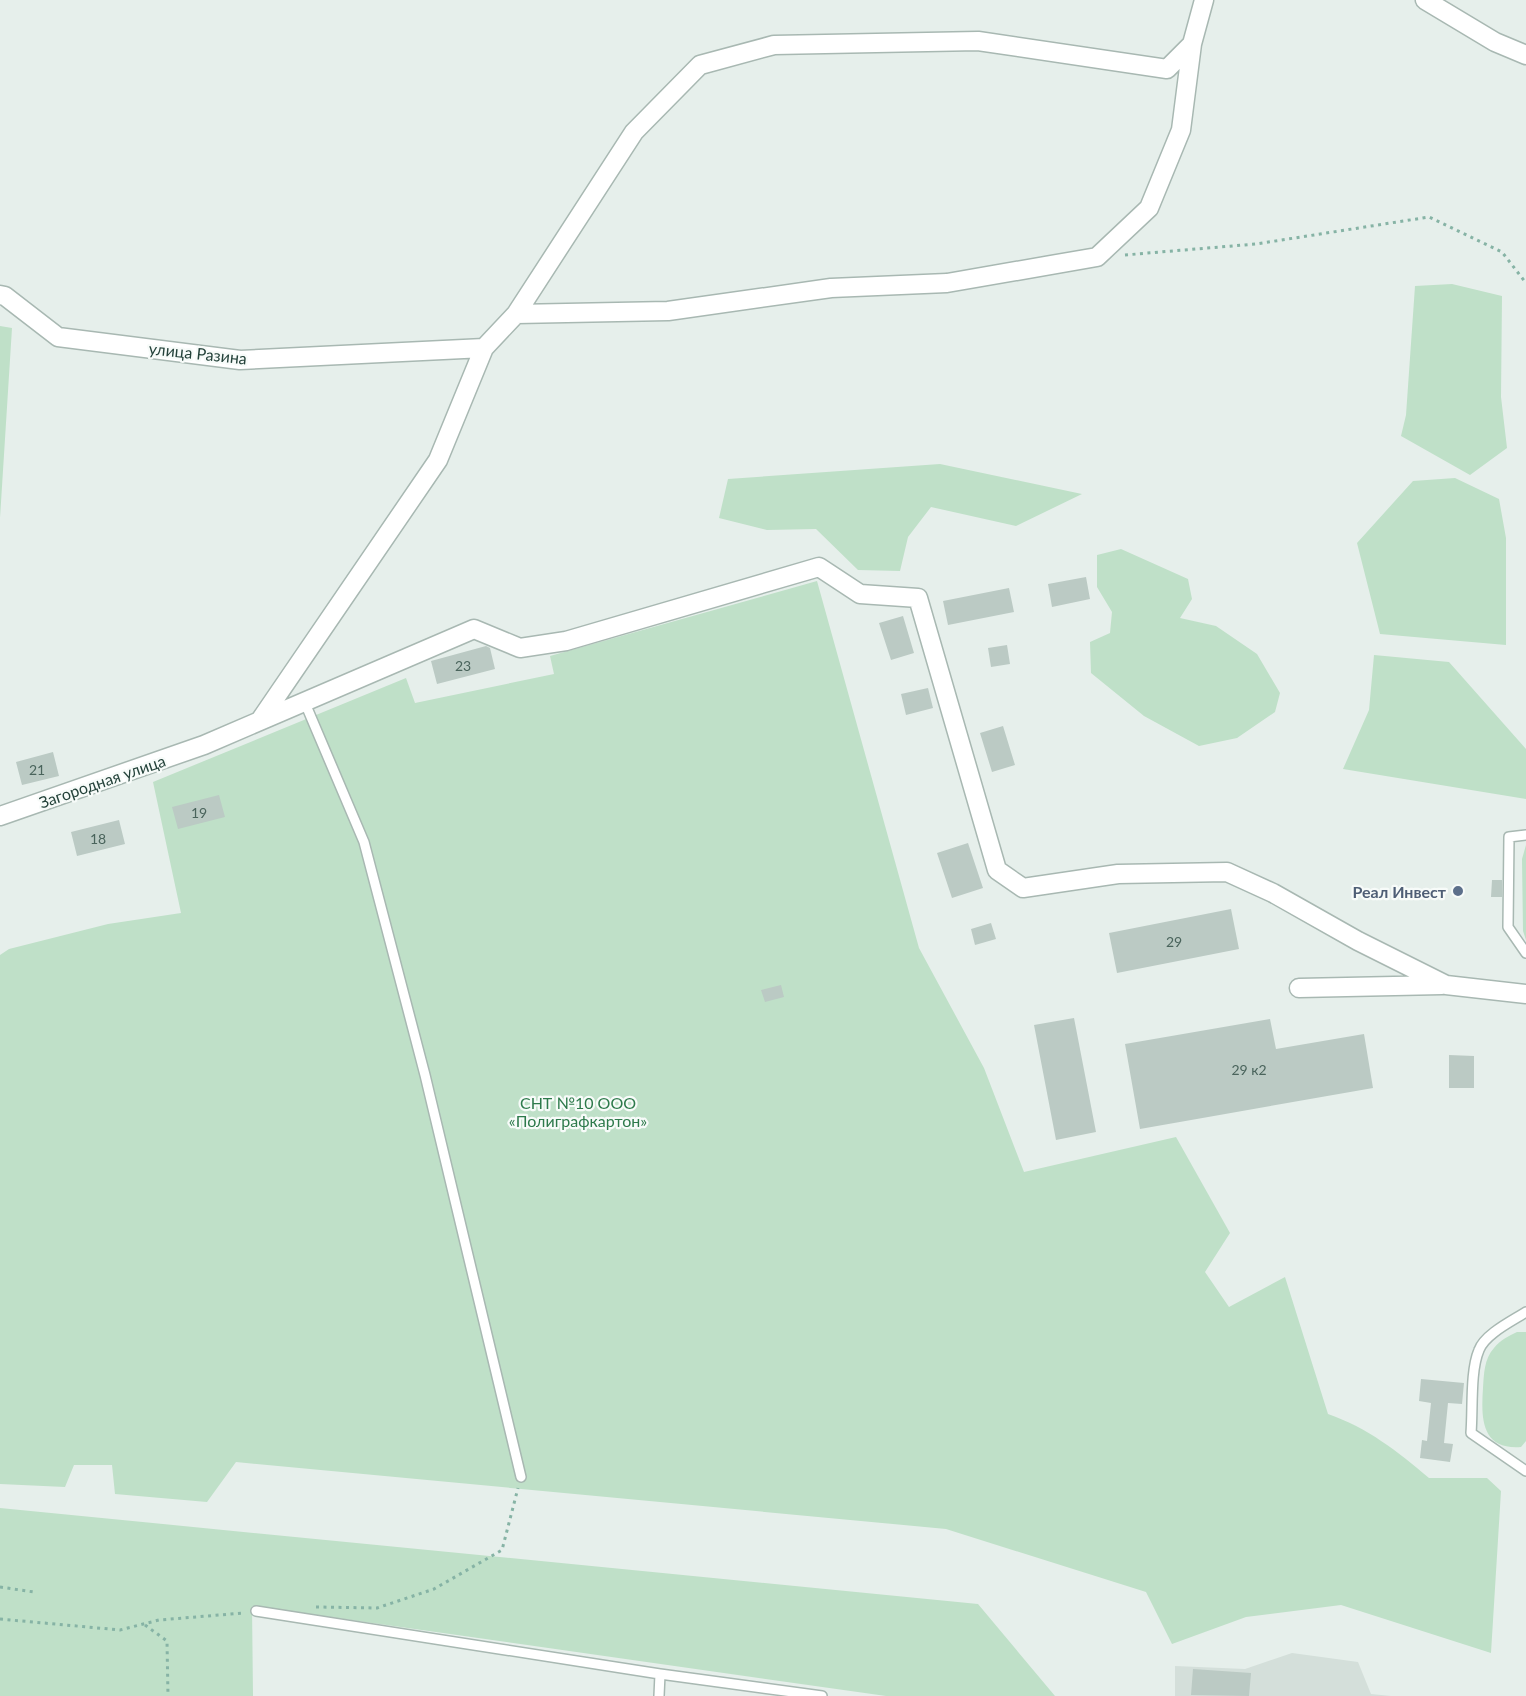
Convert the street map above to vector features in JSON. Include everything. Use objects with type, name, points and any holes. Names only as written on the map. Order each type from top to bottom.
[{"type":"street","points":[[516,314],[668,311],[831,288],[947,283],[1096,257],[1149,208],[1181,130],[1192,44],[1204,0]]},
{"type":"street","points":[[1425,0],[1495,42],[1526,55]]},
{"type":"street","points":[[261,719],[438,460],[483,348],[516,314],[634,132],[700,65],[774,45],[978,41],[1167,69],[1192,44]]},
{"type":"street","name":"улица Разина","points":[[0,295],[5,296],[58,337],[240,360],[483,348]]},
{"type":"street","name":"Загородная улица","points":[[0,816],[204,745],[474,629],[520,648],[566,641],[819,567],[860,594],[918,598],[997,870],[1023,888],[1118,874],[1227,872],[1273,893],[1358,941],[1446,985]]},
{"type":"street","points":[[1299,988],[1446,985],[1526,994]]},
{"type":"lane","points":[[305,703],[364,842],[425,1075],[521,1478]]},
{"type":"lane","points":[[1526,835],[1509,837],[1508,927],[1526,953]]},
{"type":"lane","points":[[1526,1312],[1494,1334],[1479,1348],[1475,1368],[1471,1433],[1526,1471]]},
{"type":"lane","points":[[256,1611],[660,1674],[822,1696]]},
{"type":"lane","points":[[659,1696],[660,1674]]},
{"type":"path","points":[[1096,257],[1256,244],[1429,217],[1502,252],[1526,283]]},
{"type":"path","points":[[311,1606],[377,1608],[434,1588],[502,1550],[521,1478]]},
{"type":"path","points":[[0,1587],[34,1592]]},
{"type":"path","points":[[0,1619],[120,1630],[144,1624],[256,1611]]},
{"type":"path","points":[[144,1624],[167,1641],[168,1696]]},
{"type":"shaded area","points":[[1292,1653],[1358,1662],[1371,1694],[1391,1696],[1175,1696],[1175,1666],[1245,1669]]},
{"type":"green space","points":[[1452,284],[1502,296],[1501,397],[1507,448],[1470,475],[1401,436],[1406,415],[1415,286]]},
{"type":"green space","points":[[0,326],[12,328],[0,518]]},
{"type":"green space","points":[[940,464],[1082,494],[1016,526],[931,507],[908,537],[900,571],[858,570],[816,529],[767,530],[719,518],[728,479]]},
{"type":"green space","points":[[1455,478],[1499,499],[1506,538],[1506,645],[1380,634],[1357,543],[1413,481]]},
{"type":"green space","points":[[1121,549],[1188,579],[1192,599],[1180,618],[1216,626],[1257,654],[1280,693],[1275,712],[1237,738],[1199,746],[1144,716],[1091,673],[1090,642],[1110,633],[1112,612],[1097,587],[1097,555]]},
{"type":"green space","name":"СНТ №10 ООО «Полиграфкартон»","points":[[817,581],[919,948],[984,1068],[1024,1172],[1176,1137],[1230,1233],[1205,1272],[1229,1307],[1285,1277],[1328,1414],[1382,1441],[1429,1478],[1487,1478],[1501,1491],[1491,1653],[1341,1605],[1246,1617],[1172,1644],[1146,1592],[946,1529],[236,1462],[207,1502],[115,1494],[112,1465],[74,1465],[65,1487],[0,1484],[0,955],[9,949],[108,924],[181,913],[153,782],[406,678],[415,703],[554,674],[550,656]]},
{"type":"green space","points":[[1374,655],[1449,662],[1526,749],[1526,799],[1343,769],[1369,710]]},
{"type":"green space","points":[[1526,845],[1526,940],[1523,931],[1522,859]]},
{"type":"green space","points":[[1517,1332],[1526,1332],[1526,1441],[1521,1447],[1508,1447],[1491,1438],[1486,1430],[1482,1410],[1484,1372],[1491,1352],[1505,1338]]},
{"type":"green space","points":[[0,1508],[978,1604],[1055,1696],[886,1696],[252,1606],[253,1696],[0,1696]]},
{"type":"building","points":[[1086,577],[1090,599],[1052,607],[1048,584]]},
{"type":"building","points":[[1009,588],[1014,612],[948,625],[943,601]]},
{"type":"building","points":[[903,616],[914,653],[891,660],[879,623]]},
{"type":"building","points":[[1007,645],[1010,664],[991,667],[988,648]]},
{"type":"building","points":[[486,646],[490,648],[495,669],[437,684],[431,661]]},
{"type":"building","points":[[928,688],[933,708],[906,715],[901,694]]},
{"type":"building","points":[[1003,726],[1015,765],[992,772],[980,733]]},
{"type":"building","points":[[53,752],[59,776],[22,785],[16,762]]},
{"type":"building","points":[[219,795],[225,817],[178,829],[172,807]]},
{"type":"building","points":[[119,820],[125,844],[77,856],[71,832]]},
{"type":"building","points":[[968,843],[983,888],[952,898],[937,853]]},
{"type":"building","points":[[1492,880],[1502,880],[1502,897],[1491,897]]},
{"type":"building","points":[[1231,909],[1239,949],[1117,973],[1109,933]]},
{"type":"building","points":[[991,923],[996,939],[975,945],[971,929]]},
{"type":"building","points":[[781,985],[784,997],[765,1002],[761,990]]},
{"type":"building","points":[[1074,1018],[1096,1132],[1056,1140],[1034,1025]]},
{"type":"building","points":[[1270,1019],[1276,1049],[1364,1034],[1373,1088],[1140,1129],[1125,1044]]},
{"type":"building","points":[[1449,1055],[1474,1056],[1474,1088],[1449,1088]]},
{"type":"building","points":[[1421,1379],[1464,1383],[1462,1404],[1448,1403],[1444,1443],[1453,1444],[1450,1462],[1420,1458],[1422,1440],[1427,1441],[1431,1403],[1419,1401]]},
{"type":"building","points":[[1193,1669],[1251,1673],[1249,1696],[1191,1695]]},
{"type":"place","name":"Реал Инвест","points":[[1458,891]]}]
